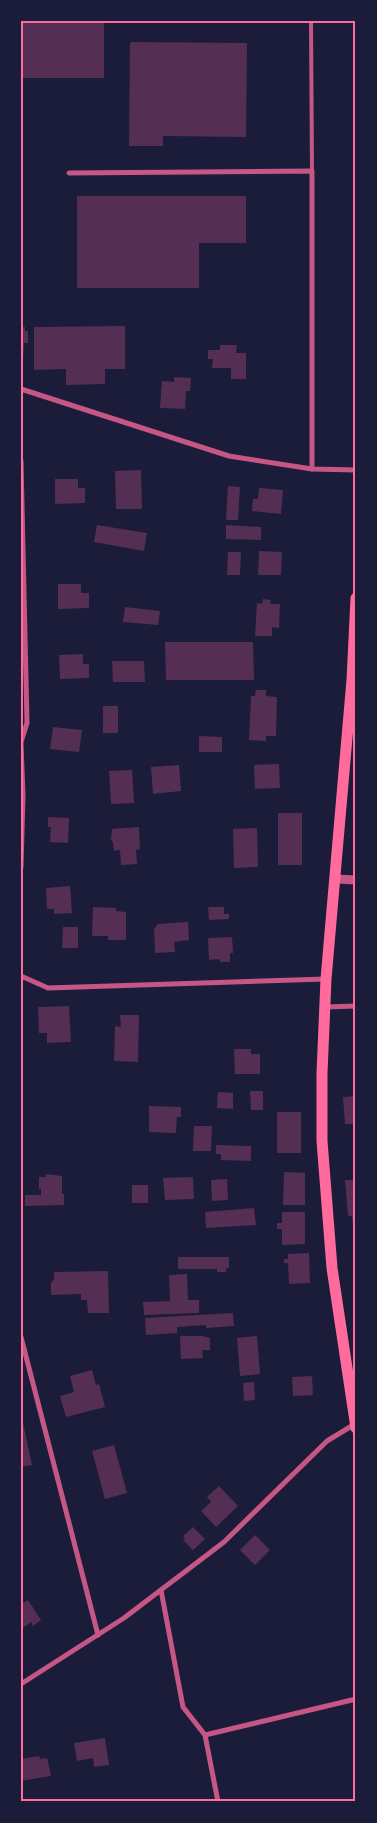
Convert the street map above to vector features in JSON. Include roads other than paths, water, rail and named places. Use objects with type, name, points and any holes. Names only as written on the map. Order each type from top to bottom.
[{"type":"main road","points":[[355,1426],[332,1268],[322,1162],[322,1073],[326,979],[352,680],[356,598]]},
{"type":"street","points":[[69,173],[312,171],[312,469]]},
{"type":"street","points":[[21,388],[229,456],[312,469],[356,470]]},
{"type":"street","points":[[21,461],[27,723],[21,742],[23,795],[21,866]]},
{"type":"street","points":[[336,879],[356,880]]},
{"type":"street","points":[[21,976],[48,988],[326,979]]},
{"type":"street","points":[[325,1006],[356,1006]]},
{"type":"street","points":[[21,1337],[98,1634]]},
{"type":"street","points":[[21,1684],[124,1618],[224,1542],[327,1441],[355,1426]]},
{"type":"street","points":[[161,1590],[183,1707],[205,1735],[218,1802]]},
{"type":"street","points":[[205,1735],[356,1699]]},
{"type":"lane","points":[[312,21],[312,171]]}]
